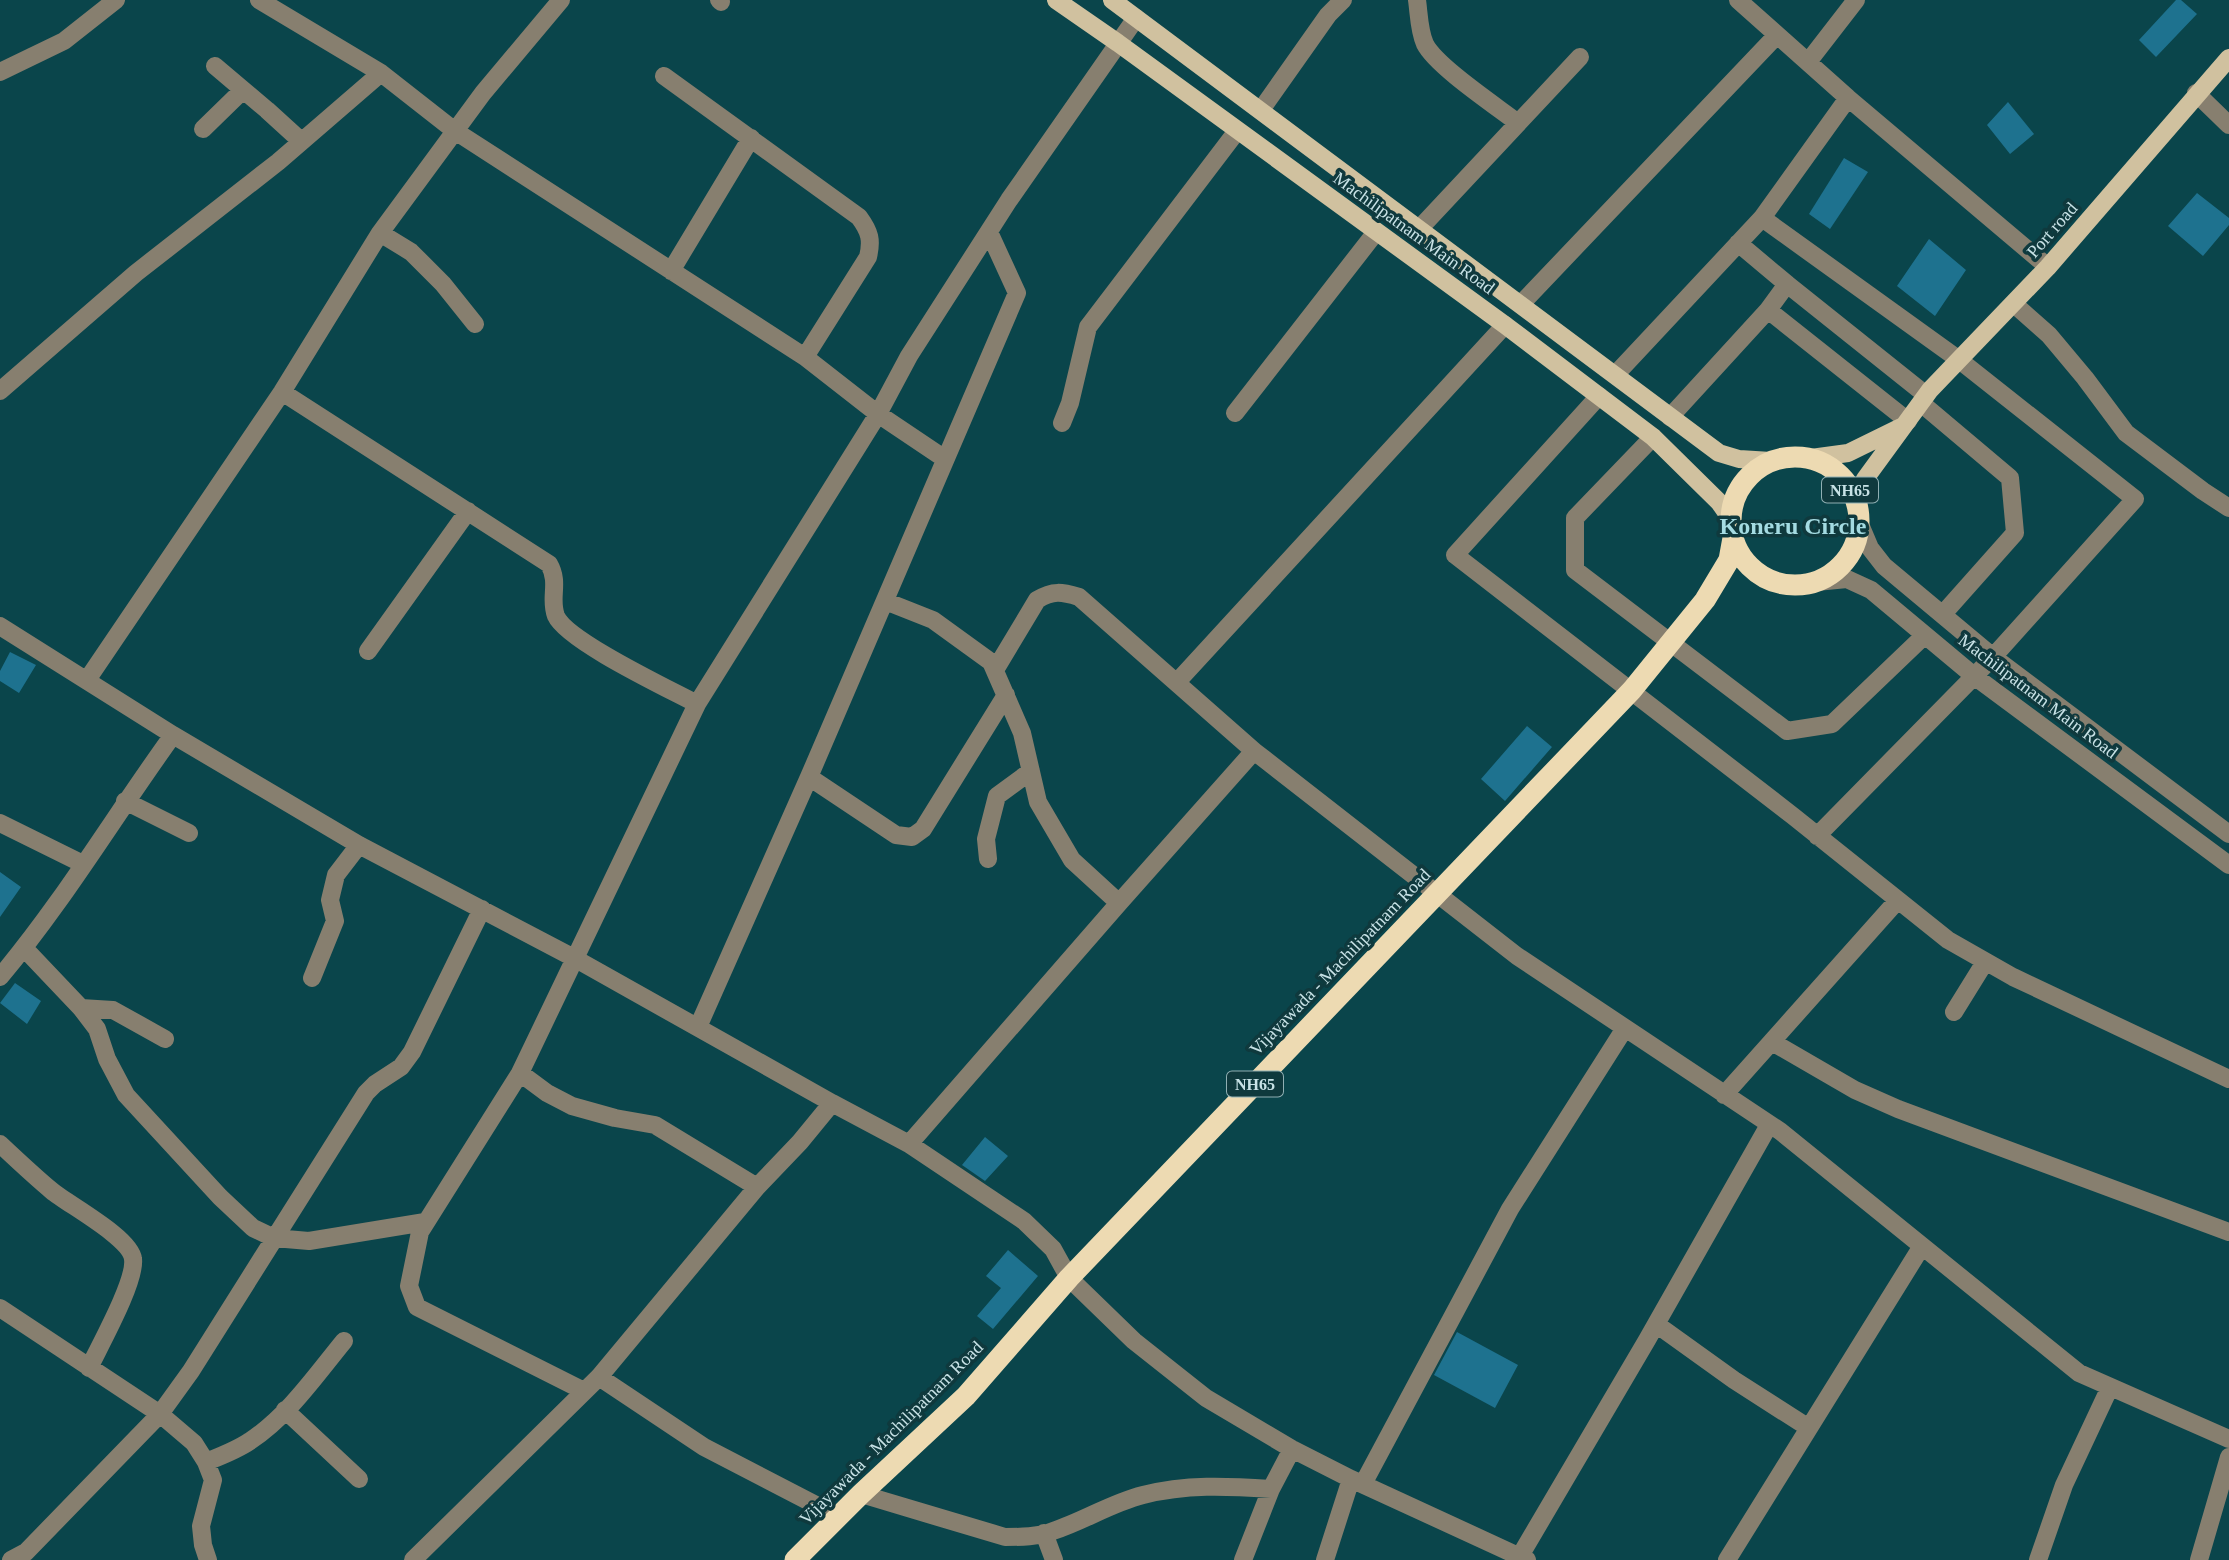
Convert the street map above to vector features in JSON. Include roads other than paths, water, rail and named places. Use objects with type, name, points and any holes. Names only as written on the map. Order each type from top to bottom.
[{"type":"highway","name":"NH65","points":[[1732,529],[1734,501],[1742,484],[1755,470],[1771,461],[1791,456],[1811,458],[1831,467],[1846,482],[1856,500],[1860,522],[1856,542],[1847,559],[1833,573],[1816,582]]},
{"type":"highway","name":"Vijayawada - Machilipatnam Road","points":[[795,1560],[860,1494],[966,1396],[1069,1278],[1632,690],[1705,600],[1729,560],[1732,529]]},
{"type":"highway","points":[[1732,529],[1739,553],[1761,576],[1778,584],[1797,586],[1816,582]]},
{"type":"highway","name":"Vijayawada - Machilipatnam Road","points":[[1705,600],[1744,576],[1761,576]]},
{"type":"main road","name":"Machilipatnam Main Road","points":[[1056,0],[1505,325],[1653,437],[1719,502],[1732,529]]},
{"type":"main road","name":"Machilipatnam Main Road","points":[[1112,0],[1720,453],[1739,459],[1771,461]]},
{"type":"main road","name":"Port road","points":[[1856,500],[1865,479],[1923,399],[2048,267],[2196,93],[2227,65]]},
{"type":"main road","name":"Port road","points":[[1811,458],[1848,453],[1906,423]]},
{"type":"street","points":[[0,72],[64,41],[116,0]]},
{"type":"street","points":[[260,0],[381,73],[455,131],[805,357],[878,414],[945,459]]},
{"type":"street","points":[[87,680],[282,392],[380,233],[483,93],[561,0]]},
{"type":"street","points":[[1261,110],[1328,15],[1343,0]]},
{"type":"street","points":[[1417,0],[1421,31],[1425,44],[1435,59],[1518,123]]},
{"type":"street","points":[[1738,0],[2048,267]]},
{"type":"street","points":[[1808,62],[1856,0]]},
{"type":"street","points":[[584,1391],[417,1307],[409,1286],[420,1232],[520,1073],[697,704],[878,414],[909,356],[989,232],[1136,18]]},
{"type":"street","points":[[1521,304],[1777,35]]},
{"type":"street","points":[[1420,228],[1580,57]]},
{"type":"street","points":[[215,66],[301,141]]},
{"type":"street","points":[[0,391],[136,274],[381,73]]},
{"type":"street","points":[[664,76],[859,217],[869,231],[871,242],[868,257],[805,357]]},
{"type":"street","points":[[203,130],[243,90]]},
{"type":"street","points":[[2196,93],[2229,125]]},
{"type":"street","points":[[1616,374],[1762,218],[1848,97]]},
{"type":"street","points":[[1062,423],[1070,403],[1088,327],[1237,131]]},
{"type":"street","points":[[671,271],[751,138]]},
{"type":"street","points":[[1762,218],[1958,359],[2135,499],[1993,657],[1817,835]]},
{"type":"street","points":[[698,1027],[809,777],[1017,293],[989,232]]},
{"type":"street","points":[[1235,413],[1376,232]]},
{"type":"street","points":[[380,233],[411,252],[443,284],[475,324]]},
{"type":"street","points":[[1738,243],[1923,399],[2010,478],[2015,533],[1943,614]]},
{"type":"street","points":[[1670,417],[1768,310],[1787,284]]},
{"type":"street","points":[[2014,304],[2049,335],[2126,433],[2203,491],[2229,507]]},
{"type":"street","points":[[1768,310],[1906,423]]},
{"type":"street","points":[[1177,682],[1505,325]]},
{"type":"street","points":[[282,392],[549,564],[556,586],[554,603],[557,617],[563,626],[584,643],[697,704]]},
{"type":"street","points":[[1599,396],[1455,555],[1632,690],[1948,940],[2013,977],[2229,1079]]},
{"type":"street","points":[[1653,437],[1575,518],[1575,570],[1787,731],[1832,724],[1925,635]]},
{"type":"street","points":[[368,651],[467,512]]},
{"type":"street","name":"Machilipatnam Main Road","points":[[1860,522],[1870,548],[1884,566],[1993,657],[2229,834]]},
{"type":"street","name":"Machilipatnam Main Road","points":[[1816,582],[1847,579],[1871,590],[1974,676],[2229,865]]},
{"type":"street","points":[[995,670],[1037,600],[1046,594],[1059,591],[1079,597],[1254,751],[1436,895],[1517,957],[1769,1125],[2079,1373],[2229,1439]]},
{"type":"street","points":[[885,601],[933,620],[991,662],[1022,733],[1038,802],[1072,860],[1119,902]]},
{"type":"street","points":[[0,626],[173,735],[359,845],[574,958],[909,1144],[1024,1221],[1053,1249],[1069,1278],[1134,1341],[1206,1398],[1292,1449],[1524,1558],[1769,1125]]},
{"type":"street","points":[[809,777],[896,835],[912,837],[923,829],[1006,695]]},
{"type":"street","points":[[0,977],[24,948],[173,735]]},
{"type":"street","points":[[909,1144],[1254,751]]},
{"type":"street","points":[[988,859],[986,839],[997,796],[1031,771]]},
{"type":"street","points":[[125,801],[189,833]]},
{"type":"street","points":[[0,823],[83,864]]},
{"type":"street","points":[[312,978],[335,921],[330,900],[336,875],[359,845]]},
{"type":"street","points":[[1724,1095],[1897,901]]},
{"type":"street","points":[[11,1560],[26,1552],[160,1414],[213,1339],[366,1093],[374,1084],[401,1068],[412,1052],[482,909]]},
{"type":"street","points":[[24,948],[81,1008],[97,1029],[107,1059],[126,1095],[220,1197],[253,1228],[274,1238],[309,1241],[425,1222]]},
{"type":"street","points":[[1954,1012],[1985,962]]},
{"type":"street","points":[[81,1008],[113,1010],[164,1039]]},
{"type":"street","points":[[1325,1560],[1357,1481],[1510,1209],[1625,1028]]},
{"type":"street","points":[[1772,1041],[1855,1090],[1898,1109],[2229,1232]]},
{"type":"street","points":[[520,1073],[547,1093],[572,1106],[615,1118],[655,1125],[757,1187]]},
{"type":"street","points":[[413,1560],[599,1377],[757,1187],[800,1142],[832,1103]]},
{"type":"street","points":[[0,1144],[53,1192],[128,1247],[134,1259],[130,1280],[89,1368]]},
{"type":"street","points":[[1727,1560],[1922,1246]]},
{"type":"street","points":[[0,1308],[160,1414],[194,1443],[213,1480],[201,1526],[208,1560]]},
{"type":"street","points":[[1656,1324],[1734,1380],[1809,1428]]},
{"type":"street","points":[[206,1462],[262,1433],[344,1340]]},
{"type":"street","points":[[599,1377],[704,1447],[839,1517]]},
{"type":"street","points":[[2039,1560],[2064,1485],[2110,1387]]},
{"type":"street","points":[[285,1410],[359,1479]]},
{"type":"street","points":[[1243,1560],[1271,1489],[1292,1449]]},
{"type":"street","points":[[2199,1560],[2229,1457]]},
{"type":"street","points":[[860,1494],[1005,1537],[1027,1537],[1044,1534],[1141,1496],[1177,1488],[1205,1485],[1271,1489]]},
{"type":"street","points":[[1044,1534],[1054,1560]]},
{"type":"district","name":"Koneru Circle","points":[[1793,526]]}]
